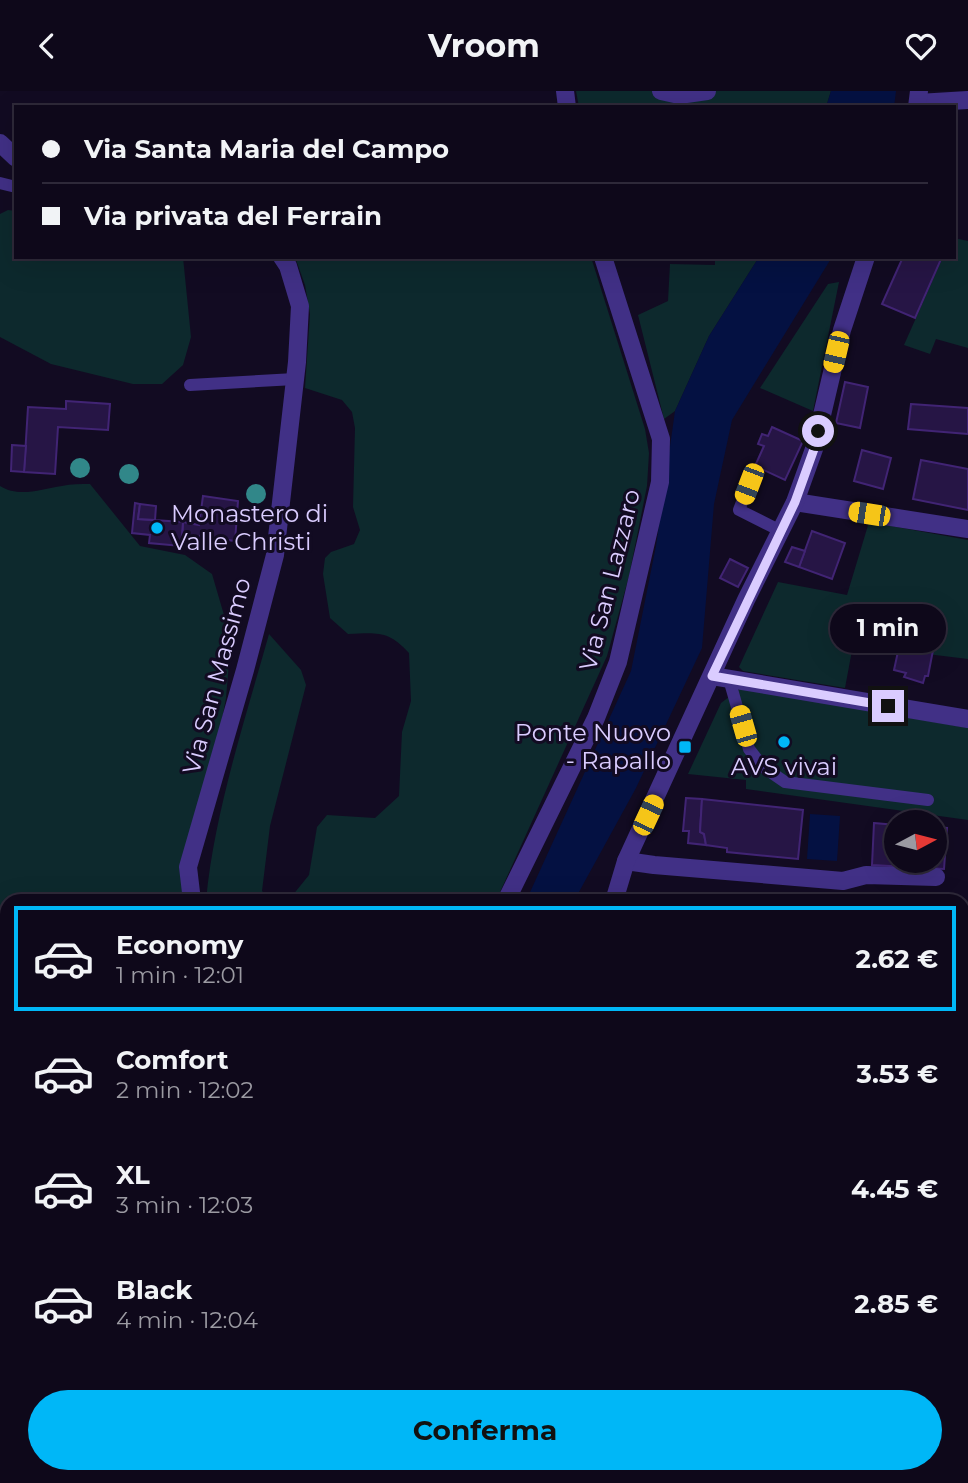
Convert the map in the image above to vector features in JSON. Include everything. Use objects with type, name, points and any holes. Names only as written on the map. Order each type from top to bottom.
[{"type":"street","points":[[661,91],[679,95],[707,91]]},
{"type":"street","points":[[918,100],[968,100]]},
{"type":"street","name":"Via San Massimo","points":[[191,894],[188,867],[246,670],[275,555],[295,379],[300,306],[283,259]]},
{"type":"street","name":"Via San Lazzaro","points":[[509,894],[596,718],[618,662],[660,482],[661,439],[604,259]]},
{"type":"street","points":[[616,894],[626,861],[720,678],[795,502],[814,449],[842,330],[865,259]]},
{"type":"street","points":[[795,502],[968,530]]},
{"type":"street","points":[[720,678],[968,719]]},
{"type":"street","points":[[626,861],[654,866],[843,881],[866,875],[936,877]]},
{"type":"lane","points":[[190,385],[295,379]]},
{"type":"lane","points":[[749,484],[739,510],[781,531]]},
{"type":"lane","points":[[720,678],[749,749],[763,767],[785,782],[928,800]]},
{"type":"green space","points":[[576,91],[831,91],[827,105],[579,105]]},
{"type":"green space","points":[[14,211],[14,259],[183,259],[191,337],[183,365],[162,384],[133,384],[51,364],[0,337],[0,214]]},
{"type":"green space","points":[[956,238],[968,241],[968,348],[936,339],[930,354],[904,345],[942,259],[956,259]]},
{"type":"green space","points":[[296,259],[592,259],[645,429],[649,453],[647,486],[629,576],[607,656],[499,894],[294,894],[309,875],[317,827],[327,815],[375,818],[399,796],[402,732],[411,701],[409,653],[395,640],[382,635],[348,634],[330,618],[323,574],[325,558],[331,552],[354,544],[360,530],[353,507],[355,428],[352,412],[342,400],[305,388],[310,314],[305,285]]},
{"type":"green space","points":[[715,259],[758,259],[709,336],[675,411],[664,419],[638,315],[668,301],[670,264],[715,265]]},
{"type":"green space","points":[[839,282],[813,411],[760,388],[828,284]]},
{"type":"green space","points":[[90,484],[140,546],[185,555],[212,574],[231,639],[226,698],[209,789],[182,894],[0,894],[0,486],[22,492]]},
{"type":"green space","points":[[869,522],[968,540],[968,659],[853,645],[845,688],[743,671],[739,667],[778,582],[847,595]]},
{"type":"green space","points":[[269,634],[301,670],[306,685],[270,826],[262,891],[265,894],[207,894],[223,801]]},
{"type":"green space","points":[[741,688],[968,728],[968,820],[947,817],[947,810],[896,810],[746,789],[746,780],[688,774],[721,703]]},
{"type":"shaded area","points":[[831,91],[896,91],[894,105],[827,105]]},
{"type":"shaded area","points":[[758,259],[831,259],[732,420],[714,504],[702,648],[636,788],[578,894],[529,894],[631,671],[656,546],[675,411],[709,336]]},
{"type":"shaded area","points":[[810,814],[840,816],[837,861],[807,859]]},
{"type":"building","points":[[902,259],[941,259],[915,318],[882,304]]},
{"type":"building","points":[[845,382],[868,387],[860,428],[836,423]]},
{"type":"building","points":[[66,401],[110,404],[108,430],[58,427],[55,474],[24,472],[28,407],[66,409]]},
{"type":"building","points":[[911,404],[968,408],[968,434],[908,429]]},
{"type":"building","points":[[772,427],[803,441],[785,480],[755,466],[764,446],[758,444],[762,434],[768,436]]},
{"type":"building","points":[[12,445],[26,446],[24,472],[11,471]]},
{"type":"building","points":[[862,450],[891,458],[883,489],[854,481]]},
{"type":"building","points":[[921,460],[968,469],[968,510],[913,499]]},
{"type":"building","points":[[203,496],[238,501],[235,541],[200,536],[200,544],[182,541],[183,522],[199,525]]},
{"type":"building","name":"Monastero di Valle Christi","points":[[135,503],[140,504],[138,519],[183,522],[181,546],[149,543],[150,535],[132,533]]},
{"type":"building","points":[[140,504],[156,506],[155,520],[138,519]]},
{"type":"building","points":[[812,531],[845,543],[832,579],[799,567]]},
{"type":"building","points":[[792,547],[805,551],[799,567],[785,562]]},
{"type":"building","points":[[730,559],[748,568],[738,587],[720,578]]},
{"type":"building","points":[[902,633],[935,640],[928,676],[925,676],[923,683],[904,677],[906,673],[894,670]]},
{"type":"building","points":[[686,798],[702,799],[700,832],[704,834],[706,845],[688,843],[689,831],[683,831]]},
{"type":"building","points":[[702,799],[803,810],[798,859],[727,852],[727,848],[706,845],[704,834],[700,832]]},
{"type":"building","points":[[874,823],[884,824],[884,866],[872,865]]},
{"type":"place","name":"Monastero di Valle Christi","points":[[157,528]]},
{"type":"place","name":"AVS vivai","points":[[784,742]]},
{"type":"place","name":"Ponte Nuovo - Rapallo","points":[[685,747]]},
{"type":"route","points":[[818,431],[795,502],[712,676],[888,706]]}]
